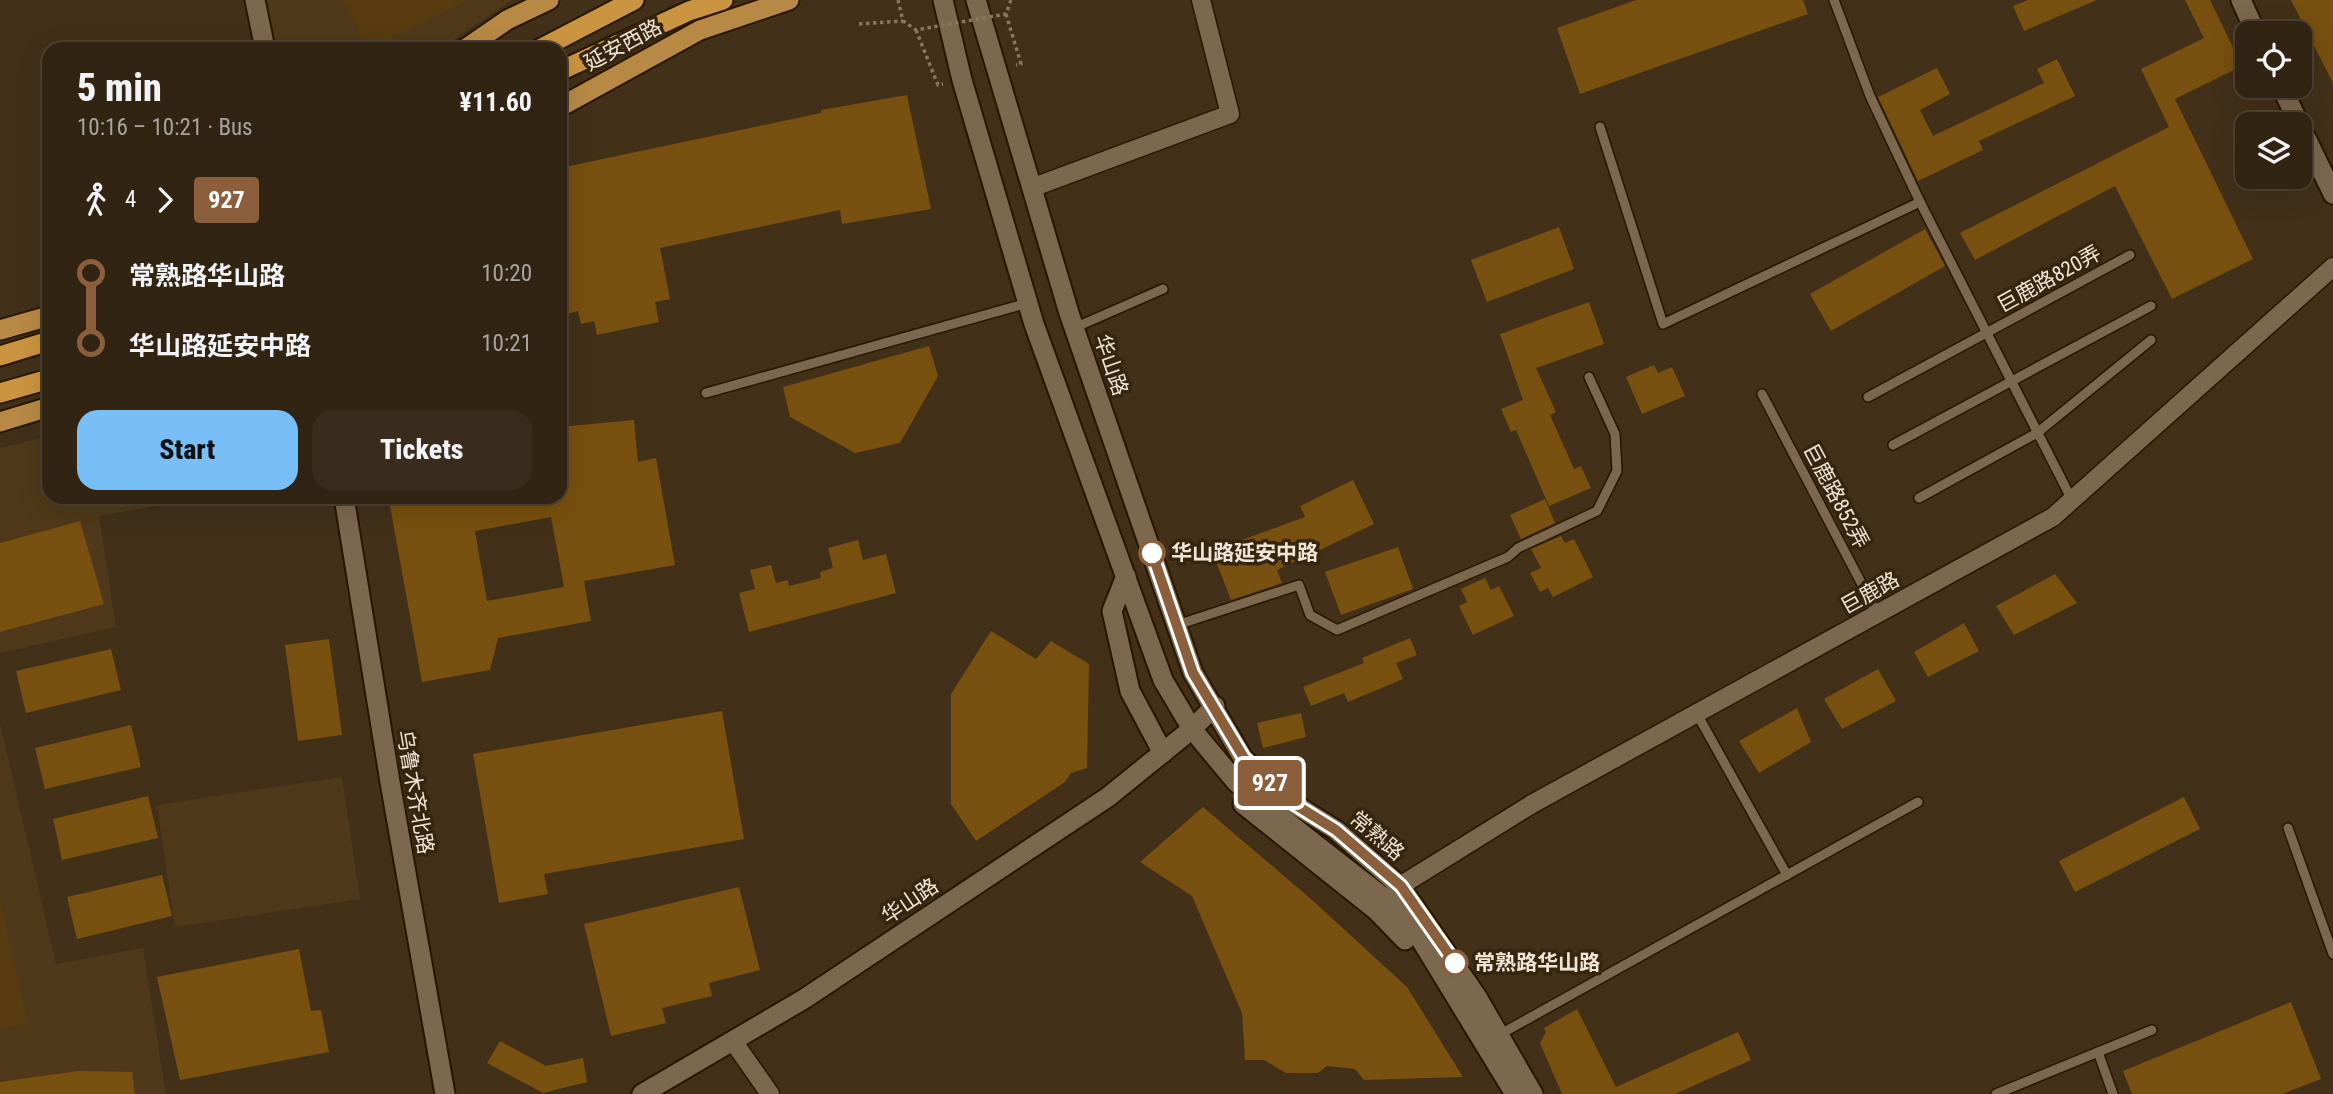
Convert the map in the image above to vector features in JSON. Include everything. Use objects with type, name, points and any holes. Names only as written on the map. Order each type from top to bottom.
[{"type":"highway","points":[[553,42],[634,0]]},
{"type":"highway","points":[[567,68],[689,11],[723,0]]},
{"type":"highway","points":[[0,356],[42,343]]},
{"type":"highway","points":[[0,393],[42,381]]},
{"type":"main road","points":[[254,0],[263,42]]},
{"type":"main road","points":[[475,42],[507,20],[549,0]]},
{"type":"main road","name":"延安西路","points":[[567,103],[700,30],[789,0]]},
{"type":"main road","points":[[943,0],[962,80],[1028,303],[1163,680],[1192,729]]},
{"type":"main road","name":"华山路","points":[[642,1094],[804,999],[1085,812],[1163,753],[1214,706],[1193,673],[1074,328],[976,0]]},
{"type":"main road","points":[[2241,0],[2251,21]]},
{"type":"main road","points":[[2287,98],[2333,194]]},
{"type":"main road","points":[[0,330],[42,318]]},
{"type":"main road","points":[[0,422],[42,409]]},
{"type":"main road","name":"乌鲁木齐北路","points":[[345,504],[387,769],[445,1094]]},
{"type":"main road","points":[[1126,576],[1112,611],[1130,691],[1163,753]]},
{"type":"main road","name":"常熟路","points":[[1214,706],[1244,758],[1273,787],[1336,830],[1394,893],[1533,1094]]},
{"type":"main road","name":"常熟路","points":[[1192,729],[1236,782],[1394,893],[1434,959],[1493,1038],[1515,1094]]},
{"type":"main road","name":"常熟路","points":[[1192,729],[1194,751],[1230,794],[1376,910],[1421,958],[1434,959]]},
{"type":"street","points":[[1034,187],[1230,114],[1201,0]]},
{"type":"street","name":"巨鹿路","points":[[1394,893],[1532,804],[2053,517],[2333,267]]},
{"type":"street","points":[[733,1041],[770,1094]]},
{"type":"lane","name":"巨鹿路820弄","points":[[1835,0],[1870,96],[1920,202],[2072,500]]},
{"type":"lane","points":[[1600,127],[1663,324],[1920,202]]},
{"type":"lane","name":"巨鹿路820弄","points":[[1868,397],[2130,255]]},
{"type":"lane","points":[[1074,328],[1163,289]]},
{"type":"lane","points":[[706,393],[1028,303]]},
{"type":"lane","points":[[1893,445],[2151,306]]},
{"type":"lane","points":[[1919,498],[2038,433],[2151,340]]},
{"type":"lane","points":[[1177,625],[1299,585],[1310,615],[1337,630],[1508,557],[1518,548],[1597,511],[1617,471],[1615,434],[1589,377]]},
{"type":"lane","name":"巨鹿路852弄","points":[[1762,394],[1878,615]]},
{"type":"lane","points":[[1697,714],[1787,875]]},
{"type":"lane","points":[[1493,1038],[1918,802]]},
{"type":"lane","points":[[2288,828],[2333,954]]},
{"type":"lane","points":[[1996,1094],[2152,1030]]},
{"type":"lane","points":[[2098,1052],[2113,1094]]},
{"type":"path","points":[[898,0],[903,21]]},
{"type":"path","points":[[1012,0],[1006,14],[1021,64]]},
{"type":"path","points":[[916,30],[1006,14]]},
{"type":"path","points":[[859,24],[903,21],[916,30],[938,85]]},
{"type":"shaded area","points":[[263,0],[512,0],[450,42],[272,42]]},
{"type":"shaded area","points":[[344,0],[467,0],[382,42],[365,42]]},
{"type":"shaded area","points":[[42,438],[42,504],[167,504],[99,516],[116,627],[0,653],[0,448]]},
{"type":"shaded area","points":[[0,723],[56,964],[143,948],[166,1094],[0,1094]]},
{"type":"shaded area","points":[[342,777],[360,899],[175,927],[157,805]]},
{"type":"shaded area","points":[[0,901],[28,1024],[0,1029]]},
{"type":"building","points":[[1636,0],[1803,0],[1808,14],[1580,94],[1557,28]]},
{"type":"building","points":[[2028,0],[2097,0],[2024,31],[2013,6]]},
{"type":"building","points":[[2185,0],[2210,0],[2235,52],[2235,69],[2175,99],[2253,259],[2172,299],[2115,186],[1975,260],[1960,233],[2169,127],[2141,69],[2204,38]]},
{"type":"building","points":[[2291,0],[2333,0],[2333,83],[2312,42],[2312,21],[2302,21]]},
{"type":"building","points":[[2057,59],[2075,96],[1979,141],[1983,150],[1918,181],[1878,97],[1937,68],[1950,94],[1920,110],[1933,136],[2044,83],[2037,69]]},
{"type":"building","points":[[907,95],[931,209],[842,224],[840,210],[660,248],[670,299],[655,302],[659,322],[597,335],[594,321],[581,324],[578,311],[567,314],[567,167],[821,113],[821,110]]},
{"type":"building","points":[[1559,227],[1574,269],[1487,302],[1471,260]]},
{"type":"building","points":[[1925,229],[1945,266],[1831,331],[1810,294]]},
{"type":"building","points":[[1589,302],[1604,344],[1536,368],[1556,412],[1550,415],[1574,469],[1581,466],[1591,488],[1549,506],[1516,430],[1511,432],[1501,409],[1523,400],[1500,334]]},
{"type":"building","points":[[929,346],[938,376],[900,443],[855,453],[790,417],[783,387]]},
{"type":"building","points":[[1654,365],[1658,373],[1672,367],[1685,396],[1642,414],[1626,377]]},
{"type":"building","points":[[634,420],[638,462],[656,458],[675,565],[584,581],[591,621],[498,638],[490,670],[422,682],[390,506],[567,504],[567,426]],"holes":[[[551,517],[564,587],[487,601],[475,531]]]},
{"type":"building","points":[[1353,480],[1374,524],[1318,551],[1316,545],[1311,554],[1277,570],[1282,583],[1231,600],[1212,551],[1305,517],[1300,506]]},
{"type":"building","points":[[1545,499],[1555,523],[1521,539],[1510,515]]},
{"type":"building","points":[[80,521],[104,604],[0,632],[0,543]]},
{"type":"building","points":[[1561,536],[1565,543],[1574,539],[1593,577],[1553,597],[1548,588],[1540,592],[1530,573],[1541,568],[1531,549]]},
{"type":"building","points":[[858,540],[863,560],[886,554],[896,593],[749,632],[739,593],[755,589],[750,570],[771,565],[776,583],[788,580],[789,586],[821,578],[820,572],[833,568],[828,548]]},
{"type":"building","points":[[1398,547],[1413,589],[1341,615],[1325,572]]},
{"type":"building","points":[[2055,574],[2077,603],[2014,635],[1996,606]]},
{"type":"building","points":[[1485,578],[1491,590],[1499,586],[1514,616],[1473,635],[1459,606],[1467,602],[1461,589]]},
{"type":"building","points":[[1964,623],[1979,651],[1928,677],[1914,652]]},
{"type":"building","points":[[991,631],[1036,659],[1051,641],[1089,664],[1087,768],[1071,773],[1065,782],[976,841],[951,804],[951,694]]},
{"type":"building","points":[[1410,638],[1417,655],[1396,663],[1403,679],[1348,702],[1344,693],[1311,706],[1303,687],[1364,663],[1362,658]]},
{"type":"building","points":[[329,639],[342,735],[298,741],[285,645]]},
{"type":"building","points":[[111,649],[121,690],[26,713],[16,671]]},
{"type":"building","points":[[1878,669],[1896,701],[1842,729],[1824,699]]},
{"type":"building","points":[[1797,708],[1811,742],[1759,773],[1739,741]]},
{"type":"building","points":[[722,711],[744,839],[544,874],[548,894],[499,903],[473,754]]},
{"type":"building","points":[[1301,713],[1306,737],[1263,748],[1257,723]]},
{"type":"building","points":[[131,725],[141,767],[45,789],[35,748]]},
{"type":"building","points":[[148,796],[158,838],[62,860],[53,819]]},
{"type":"building","points":[[2184,797],[2200,829],[2075,892],[2059,861]]},
{"type":"building","points":[[1203,807],[1311,899],[1407,987],[1463,1077],[1364,1080],[1355,1069],[1327,1066],[1318,1073],[1286,1073],[1264,1060],[1245,1060],[1242,1013],[1192,896],[1140,862]]},
{"type":"building","points":[[162,875],[172,916],[77,939],[67,897]]},
{"type":"building","points":[[739,887],[760,970],[709,983],[712,996],[662,1008],[666,1023],[611,1036],[584,924]]},
{"type":"building","points":[[299,949],[311,1011],[321,1010],[329,1052],[180,1080],[157,977]]},
{"type":"building","points":[[2291,1002],[2321,1079],[2282,1094],[2132,1094],[2123,1071]]},
{"type":"building","points":[[1577,1009],[1616,1087],[1738,1032],[1751,1060],[1675,1094],[1562,1094],[1540,1043],[1546,1032],[1544,1028]]},
{"type":"building","points":[[500,1041],[546,1066],[583,1058],[587,1082],[543,1093],[487,1063]]},
{"type":"building","points":[[78,1071],[132,1072],[135,1094],[0,1094],[0,1082]]},
{"type":"bus line","name":"927","points":[[1152,553],[1193,673],[1244,758],[1283,797],[1336,830],[1401,886],[1455,963]]},
{"type":"place","name":"华山路延安中路","points":[[1152,553]]},
{"type":"place","name":"常熟路华山路","points":[[1455,963]]}]
